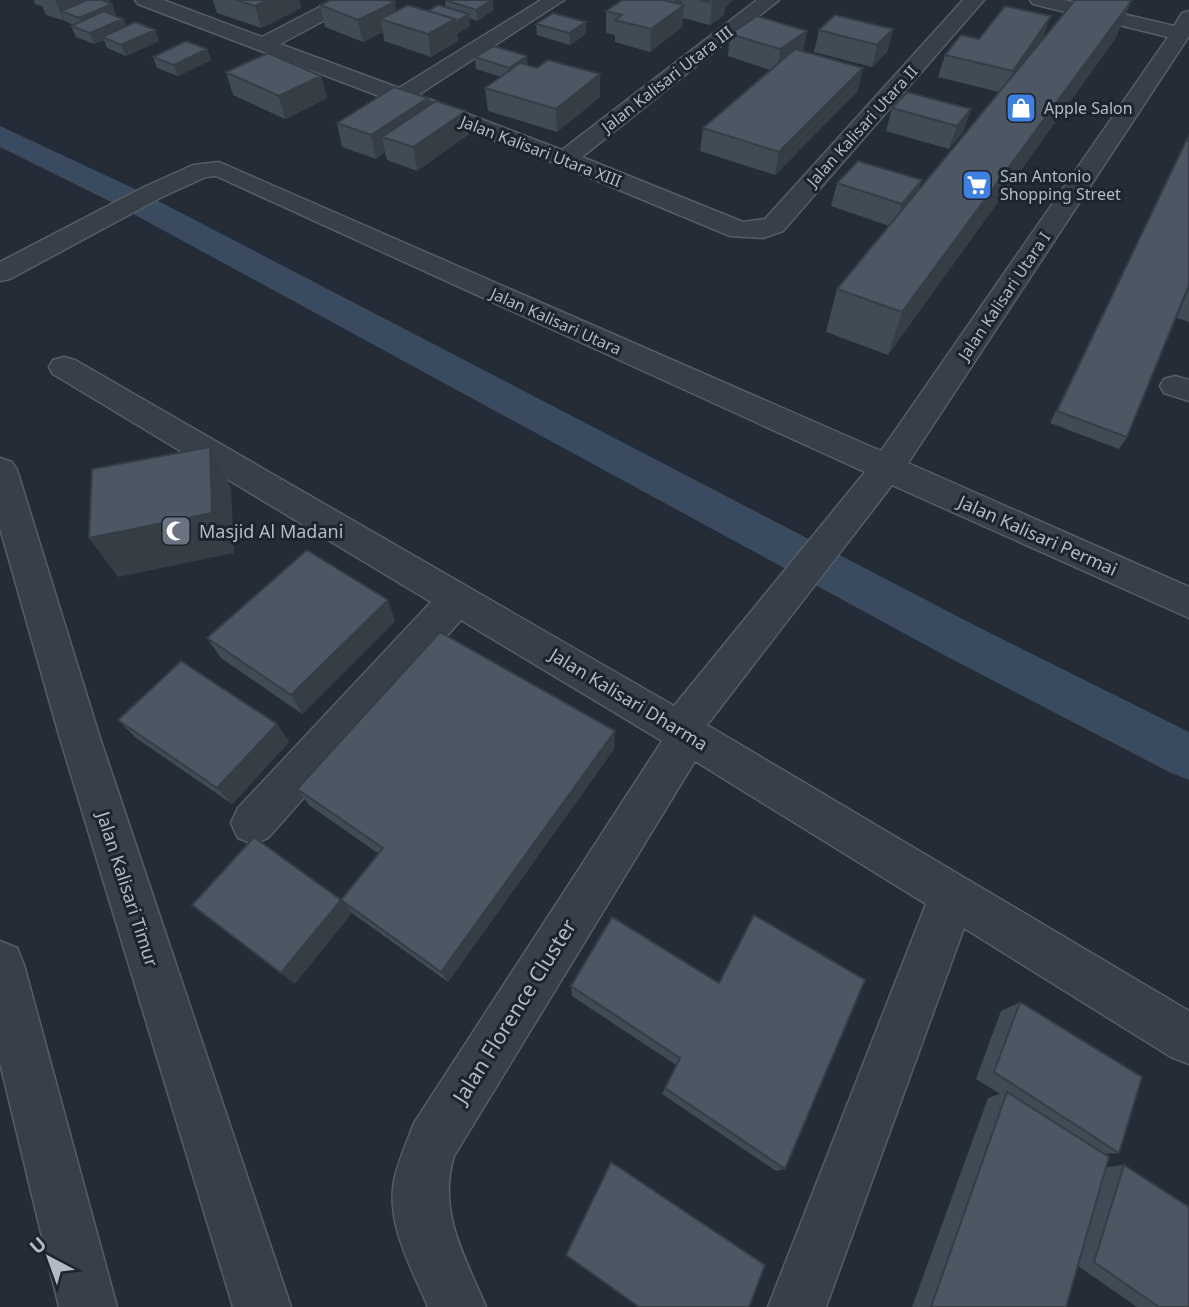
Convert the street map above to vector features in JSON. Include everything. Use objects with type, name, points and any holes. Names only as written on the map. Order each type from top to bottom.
[{"type":"street","name":"Jalan Kalisari Utara XIII","points":[[145,0],[565,159],[739,230]]},
{"type":"street","points":[[262,46],[348,0]]},
{"type":"street","points":[[400,97],[554,0]]},
{"type":"street","name":"Jalan Kalisari Utara III","points":[[565,159],[769,0]]},
{"type":"street","name":"Jalan Kalisari Utara II","points":[[739,230],[763,230],[774,225],[974,0]]},
{"type":"street","points":[[1040,0],[1185,24]]},
{"type":"street","points":[[1094,0],[1185,24]]},
{"type":"street","name":"Jalan Kalisari Utara I","points":[[721,676],[883,474],[1185,24]]},
{"type":"street","name":"Jalan Kalisari Utara","points":[[0,273],[87,225],[191,174],[211,169],[226,171],[883,474]]},
{"type":"street","name":"Jalan Kalisari Dharma","points":[[64,367],[684,732],[1189,1040]]},
{"type":"street","name":"Jalan Kalisari Timur","points":[[0,470],[79,735],[262,1307]]},
{"type":"street","name":"Jalan Kalisari Permai","points":[[883,474],[1189,603]]},
{"type":"street","points":[[253,823],[458,598]]},
{"type":"street","name":"Jalan Florence Cluster","points":[[457,1307],[423,1219],[420,1194],[424,1166],[433,1142],[721,676]]},
{"type":"street","points":[[797,1307],[953,894]]},
{"type":"street","points":[[0,965],[14,1085],[88,1307]]},
{"type":"building","points":[[87,0],[102,0],[112,4],[79,18],[61,11]]},
{"type":"building","points":[[236,0],[268,0],[255,6]]},
{"type":"building","points":[[331,0],[395,2],[358,20],[320,5]]},
{"type":"building","points":[[445,0],[492,0],[476,10]]},
{"type":"building","points":[[622,0],[663,0],[684,5],[651,29],[615,20],[622,15],[606,11]]},
{"type":"building","name":"San Antonio Shopping Street","points":[[1075,0],[1132,0],[902,312],[837,289]]},
{"type":"building","points":[[408,5],[455,19],[428,34],[380,19]]},
{"type":"building","points":[[438,5],[469,14],[455,22],[455,19],[428,11]]},
{"type":"building","points":[[1005,6],[1051,16],[1013,71],[945,55],[961,35],[979,39]]},
{"type":"building","points":[[104,11],[123,19],[90,33],[71,26]]},
{"type":"building","points":[[553,13],[586,22],[569,33],[536,24]]},
{"type":"building","points":[[835,15],[893,29],[877,45],[819,30]]},
{"type":"building","points":[[757,16],[807,31],[780,49],[730,34]]},
{"type":"building","points":[[135,22],[155,30],[121,45],[102,37]]},
{"type":"building","points":[[186,41],[207,49],[174,65],[153,57]]},
{"type":"building","points":[[494,46],[527,56],[509,68],[475,57]]},
{"type":"building","points":[[795,49],[863,68],[779,152],[703,128]]},
{"type":"building","points":[[268,53],[321,76],[279,96],[226,72]]},
{"type":"building","points":[[548,60],[600,74],[556,109],[485,88],[520,63],[537,68]]},
{"type":"building","points":[[394,87],[428,98],[371,135],[337,123]]},
{"type":"building","points":[[907,92],[971,109],[957,126],[892,108]]},
{"type":"building","points":[[436,101],[466,111],[413,147],[382,137]]},
{"type":"building","points":[[1189,135],[1189,285],[1127,437],[1057,411]]},
{"type":"building","points":[[858,161],[922,180],[902,204],[837,183]]},
{"type":"building","points":[[210,447],[212,513],[89,538],[92,469]]},
{"type":"building","points":[[307,550],[388,600],[291,695],[207,638]]},
{"type":"building","points":[[440,632],[615,731],[441,972],[341,900],[383,848],[297,789]]},
{"type":"building","points":[[181,661],[277,724],[217,788],[118,720]]},
{"type":"building","points":[[254,837],[341,900],[281,973],[192,905]]},
{"type":"building","points":[[754,915],[865,980],[785,1169],[665,1088],[680,1058],[571,986],[612,917],[719,983]]},
{"type":"building","points":[[1020,1002],[1142,1077],[1119,1153],[994,1072]]},
{"type":"building","points":[[1007,1092],[1109,1157],[1066,1307],[931,1307]]},
{"type":"building","points":[[611,1162],[765,1265],[749,1307],[639,1307],[566,1255]]},
{"type":"building","points":[[1124,1165],[1189,1207],[1189,1307],[1159,1307],[1094,1262]]},
{"type":"waterway","points":[[0,135],[58,166],[126,197],[961,641],[1189,757]]},
{"type":"place","name":"Apple Salon","points":[[1021,108]]},
{"type":"place","name":"San Antonio Shopping Street","points":[[977,185]]},
{"type":"place","name":"Masjid Al Madani","points":[[176,531]]}]
